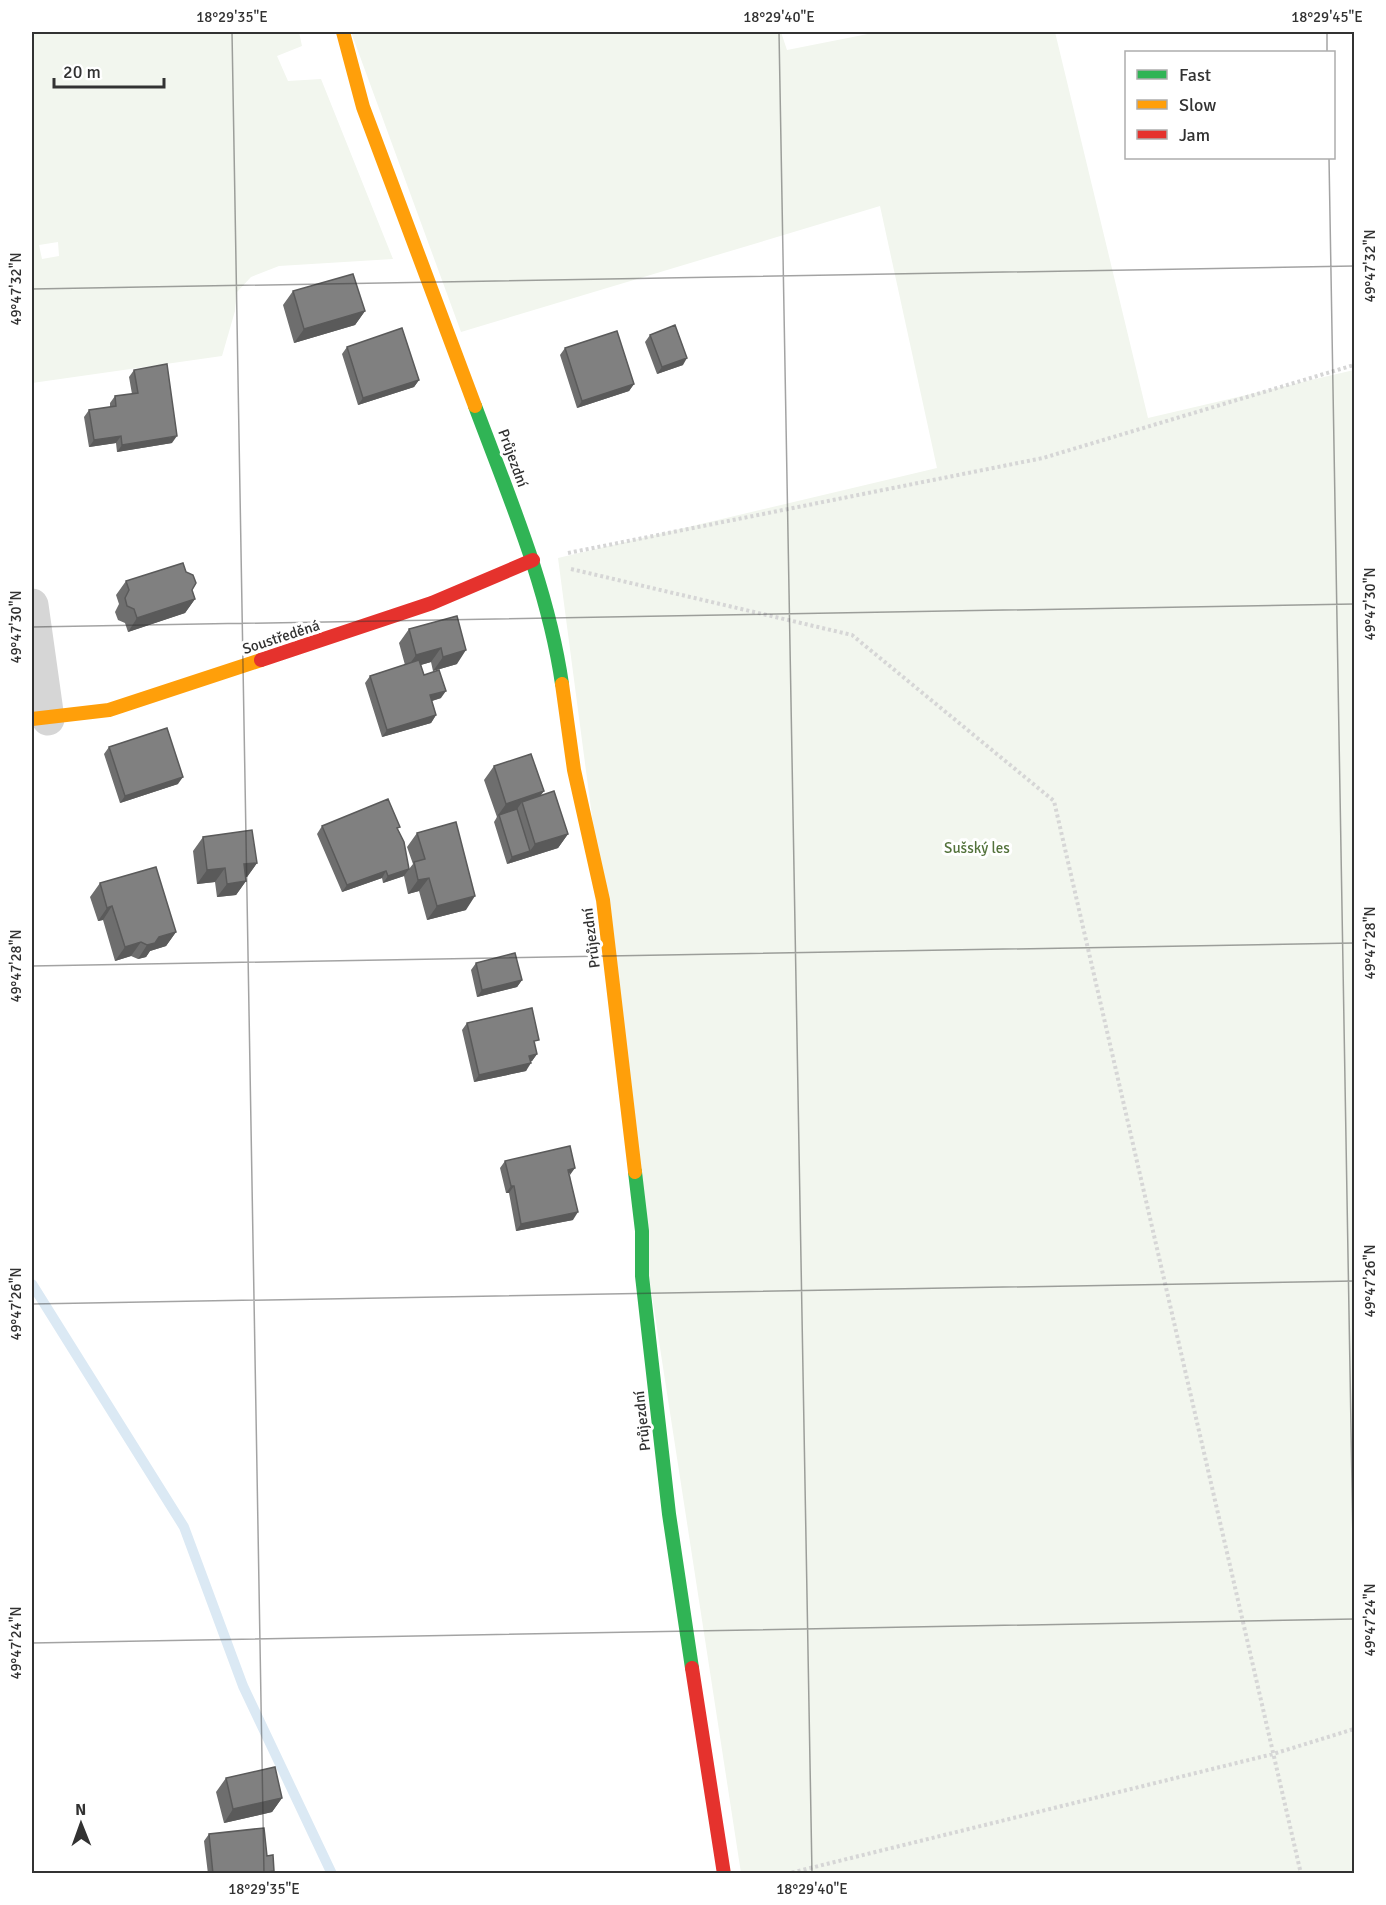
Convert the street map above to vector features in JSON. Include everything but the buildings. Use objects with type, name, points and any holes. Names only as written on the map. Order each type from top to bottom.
[{"type":"street","name":"Průjezdní","points":[[344,32],[363,107],[532,560],[556,649],[574,770],[603,900],[642,1231],[642,1276],[669,1514],[724,1874]]},
{"type":"street","name":"Soustředěná","points":[[40,719],[109,711],[432,603],[532,560]]},
{"type":"street","points":[[32,605],[40,719]]},
{"type":"path","points":[[532,560],[1043,458],[1354,365]]},
{"type":"path","points":[[532,560],[852,635],[1054,801],[1301,1874]]},
{"type":"path","points":[[786,1874],[1274,1754],[1354,1730]]},
{"type":"green space","points":[[32,32],[299,32],[302,46],[277,56],[288,81],[321,79],[393,259],[279,266],[251,277],[237,292],[235,311],[222,356],[32,383]],"holes":[[[58,242],[59,256],[42,259],[39,245]]]},
{"type":"green space","name":"Sušský les","points":[[351,32],[781,32],[787,50],[878,32],[1055,32],[1148,418],[1354,370],[1354,1873],[741,1873],[642,1231],[603,900],[558,558],[937,468],[880,206],[461,332]]},
{"type":"waterway","points":[[32,1284],[184,1527],[243,1686],[332,1874]]},
{"type":"traffic: fast","points":[[475,406],[514,508],[537,577],[556,648],[562,684]]},
{"type":"traffic: fast","points":[[635,1172],[642,1231],[642,1276],[669,1514],[692,1668]]},
{"type":"traffic: slow","points":[[343,32],[363,107],[475,406]]},
{"type":"traffic: slow","points":[[32,719],[109,710],[261,660]]},
{"type":"traffic: slow","points":[[562,684],[574,770],[603,900],[635,1172]]},
{"type":"traffic: jam","points":[[261,660],[432,603],[533,560]]},
{"type":"traffic: jam","points":[[692,1668],[724,1874]]}]
